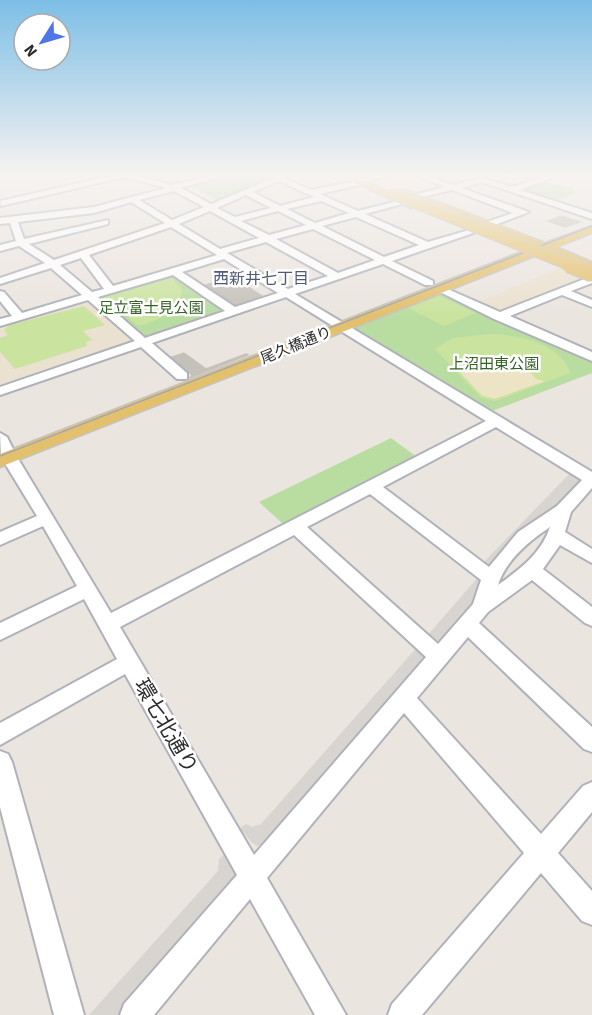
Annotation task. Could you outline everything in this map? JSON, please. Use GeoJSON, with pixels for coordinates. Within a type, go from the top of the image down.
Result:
{"type":"FeatureCollection","features":[{"type":"Feature","properties":{"kind":"main road"},"geometry":{"type":"LineString","coordinates":[[456,222],[473,230],[532,248]]}},
{"type":"Feature","properties":{"kind":"main road"},"geometry":{"type":"LineString","coordinates":[[464,222],[592,273]]}},
{"type":"Feature","properties":{"kind":"main road"},"geometry":{"type":"LineString","coordinates":[[480,222],[532,248],[592,273]]}},
{"type":"Feature","properties":{"kind":"main road","name":"尾久橋通り"},"geometry":{"type":"LineString","coordinates":[[532,248],[589,222]]}},
{"type":"Feature","properties":{"kind":"main road","name":"尾久橋通り"},"geometry":{"type":"LineString","coordinates":[[3,449],[532,248],[592,228]]}},
{"type":"Feature","properties":{"kind":"main road","name":"尾久橋通り"},"geometry":{"type":"LineString","coordinates":[[3,449],[182,376],[336,323]]}},
{"type":"Feature","properties":{"kind":"street"},"geometry":{"type":"LineString","coordinates":[[17,222],[21,243],[53,264],[182,376]]}},
{"type":"Feature","properties":{"kind":"street"},"geometry":{"type":"LineString","coordinates":[[0,248],[95,222]]}},
{"type":"Feature","properties":{"kind":"street"},"geometry":{"type":"LineString","coordinates":[[106,222],[130,239]]}},
{"type":"Feature","properties":{"kind":"street"},"geometry":{"type":"LineString","coordinates":[[237,222],[336,276]]}},
{"type":"Feature","properties":{"kind":"street"},"geometry":{"type":"LineString","coordinates":[[307,222],[498,317],[592,357]]}},
{"type":"Feature","properties":{"kind":"street"},"geometry":{"type":"LineString","coordinates":[[0,322],[174,271],[322,222]]}},
{"type":"Feature","properties":{"kind":"street"},"geometry":{"type":"LineString","coordinates":[[376,222],[426,245]]}},
{"type":"Feature","properties":{"kind":"street"},"geometry":{"type":"LineString","coordinates":[[487,225],[494,222]]}},
{"type":"Feature","properties":{"kind":"street"},"geometry":{"type":"LineString","coordinates":[[0,281],[172,223],[592,479],[564,510],[524,536],[491,578],[474,615]]}},
{"type":"Feature","properties":{"kind":"street"},"geometry":{"type":"LineString","coordinates":[[0,391],[473,230]]}},
{"type":"Feature","properties":{"kind":"street"},"geometry":{"type":"LineString","coordinates":[[83,254],[111,290]]}},
{"type":"Feature","properties":{"kind":"street"},"geometry":{"type":"LineString","coordinates":[[174,271],[234,312]]}},
{"type":"Feature","properties":{"kind":"street"},"geometry":{"type":"LineString","coordinates":[[498,317],[561,291],[592,273]]}},
{"type":"Feature","properties":{"kind":"street"},"geometry":{"type":"LineString","coordinates":[[561,291],[592,304]]}},
{"type":"Feature","properties":{"kind":"street"},"geometry":{"type":"LineString","coordinates":[[0,294],[19,317]]}},
{"type":"Feature","properties":{"kind":"street"},"geometry":{"type":"LineString","coordinates":[[108,624],[497,422]]}},
{"type":"Feature","properties":{"kind":"street","name":"環七北通り"},"geometry":{"type":"LineString","coordinates":[[3,449],[47,518],[331,1015]]}},
{"type":"Feature","properties":{"kind":"street"},"geometry":{"type":"LineString","coordinates":[[372,487],[491,578]]}},
{"type":"Feature","properties":{"kind":"street"},"geometry":{"type":"LineString","coordinates":[[135,1015],[474,615],[532,570],[556,534],[564,510]]}},
{"type":"Feature","properties":{"kind":"street"},"geometry":{"type":"LineString","coordinates":[[0,539],[47,518]]}},
{"type":"Feature","properties":{"kind":"street"},"geometry":{"type":"LineString","coordinates":[[295,526],[439,657]]}},
{"type":"Feature","properties":{"kind":"street"},"geometry":{"type":"LineString","coordinates":[[556,534],[592,557]]}},
{"type":"Feature","properties":{"kind":"street"},"geometry":{"type":"LineString","coordinates":[[532,570],[592,618]]}},
{"type":"Feature","properties":{"kind":"street"},"geometry":{"type":"LineString","coordinates":[[0,632],[88,590]]}},
{"type":"Feature","properties":{"kind":"street"},"geometry":{"type":"LineString","coordinates":[[474,615],[592,742]]}},
{"type":"Feature","properties":{"kind":"street"},"geometry":{"type":"LineString","coordinates":[[0,735],[129,662]]}},
{"type":"Feature","properties":{"kind":"street"},"geometry":{"type":"LineString","coordinates":[[404,698],[592,911]]}},
{"type":"Feature","properties":{"kind":"street"},"geometry":{"type":"LineString","coordinates":[[0,762],[69,1015]]}},
{"type":"Feature","properties":{"kind":"street"},"geometry":{"type":"LineString","coordinates":[[403,1015],[592,794]]}},
{"type":"Feature","properties":{"kind":"shaded area"},"geometry":{"type":"Polygon","coordinates":[[[559,268],[583,279],[501,313],[476,303],[559,268]]]}},
{"type":"Feature","properties":{"kind":"shaded area"},"geometry":{"type":"Polygon","coordinates":[[[85,300],[135,343],[0,388],[0,325],[85,300]]]}},
{"type":"Feature","properties":{"kind":"shaded area"},"geometry":{"type":"Polygon","coordinates":[[[572,471],[581,478],[577,485],[557,507],[488,568],[483,563],[572,471]]]}},
{"type":"Feature","properties":{"kind":"shaded area"},"geometry":{"type":"Polygon","coordinates":[[[480,575],[483,578],[474,604],[440,641],[426,637],[480,575]]]}},
{"type":"Feature","properties":{"kind":"shaded area"},"geometry":{"type":"Polygon","coordinates":[[[418,646],[426,655],[426,659],[265,844],[257,846],[251,842],[240,828],[246,824],[252,827],[261,824],[418,646]]]}},
{"type":"Feature","properties":{"kind":"shaded area"},"geometry":{"type":"Polygon","coordinates":[[[225,854],[236,877],[122,1015],[89,1015],[218,871],[219,859],[225,854]]]}},
{"type":"Feature","properties":{"kind":"green space","name":"足立富士見公園"},"geometry":{"type":"Polygon","coordinates":[[[172,274],[227,310],[144,338],[97,296],[172,274]]]}},
{"type":"Feature","properties":{"kind":"green space"},"geometry":{"type":"Polygon","coordinates":[[[172,278],[182,290],[178,304],[167,314],[139,326],[104,299],[105,295],[172,278]]]}},
{"type":"Feature","properties":{"kind":"green space","name":"上沼田東公園"},"geometry":{"type":"Polygon","coordinates":[[[439,293],[592,360],[592,373],[492,411],[354,328],[354,326],[439,293]]]}},
{"type":"Feature","properties":{"kind":"green space"},"geometry":{"type":"Polygon","coordinates":[[[439,296],[476,313],[444,326],[408,308],[439,296]]]}},
{"type":"Feature","properties":{"kind":"green space"},"geometry":{"type":"Polygon","coordinates":[[[84,306],[105,325],[83,331],[92,340],[86,342],[87,346],[15,369],[0,352],[0,338],[8,335],[4,330],[10,325],[84,306]]]}},
{"type":"Feature","properties":{"kind":"green space"},"geometry":{"type":"Polygon","coordinates":[[[489,334],[524,338],[548,347],[565,363],[570,373],[495,401],[481,398],[435,349],[453,338],[489,334]],[[502,359],[480,360],[455,367],[482,396],[495,399],[545,381],[537,379],[526,368],[502,359]]]}},
{"type":"Feature","properties":{"kind":"green space"},"geometry":{"type":"Polygon","coordinates":[[[391,438],[417,457],[283,524],[259,502],[391,438]]]}},
{"type":"Feature","properties":{"kind":"sand"},"geometry":{"type":"Polygon","coordinates":[[[502,359],[526,368],[537,379],[546,381],[495,399],[482,396],[455,367],[480,360],[502,359]]]}},
{"type":"Feature","properties":{"kind":"building"},"geometry":{"type":"Polygon","coordinates":[[[552,222],[579,222],[565,227],[552,222]]]}},
{"type":"Feature","properties":{"kind":"building"},"geometry":{"type":"Polygon","coordinates":[[[233,277],[262,296],[235,305],[206,285],[233,277]]]}},
{"type":"Feature","properties":{"kind":"building"},"geometry":{"type":"Polygon","coordinates":[[[184,353],[206,369],[248,355],[190,378],[192,375],[172,357],[184,353]]]}},
{"type":"Feature","properties":{"kind":"tram line"},"geometry":{"type":"LineString","coordinates":[[0,456],[592,226]]}},
{"type":"Feature","properties":{"kind":"district","name":"西新井七丁目"},"geometry":{"type":"Point","coordinates":[261,278]}}]}
